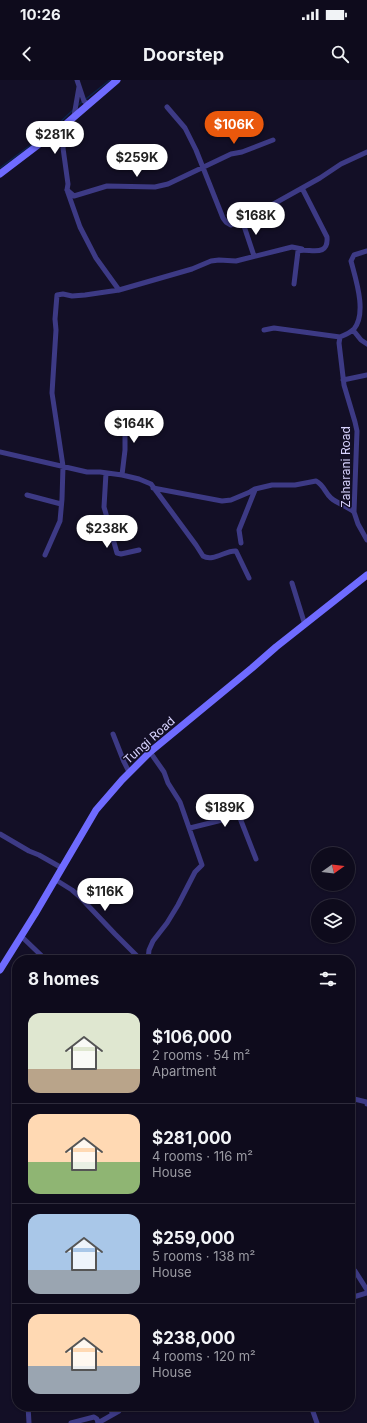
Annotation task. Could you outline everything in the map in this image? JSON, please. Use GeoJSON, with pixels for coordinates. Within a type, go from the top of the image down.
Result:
{"type":"FeatureCollection","features":[{"type":"Feature","properties":{"kind":"main road"},"geometry":{"type":"LineString","coordinates":[[0,174],[67,123],[117,80]]}},
{"type":"Feature","properties":{"kind":"main road","name":"Tungi Road"},"geometry":{"type":"LineString","coordinates":[[0,970],[56,880],[96,810],[130,772],[150,752],[276,647],[367,575]]}},
{"type":"Feature","properties":{"kind":"street"},"geometry":{"type":"LineString","coordinates":[[74,116],[78,87],[77,80]]}},
{"type":"Feature","properties":{"kind":"street"},"geometry":{"type":"LineString","coordinates":[[78,87],[84,100],[88,104]]}},
{"type":"Feature","properties":{"kind":"street"},"geometry":{"type":"LineString","coordinates":[[168,107],[184,125],[196,150],[224,220],[231,225],[252,216],[320,178],[340,164],[367,152]]}},
{"type":"Feature","properties":{"kind":"street"},"geometry":{"type":"LineString","coordinates":[[67,123],[62,148],[68,184],[67,190],[80,227],[96,258],[119,290]]}},
{"type":"Feature","properties":{"kind":"street"},"geometry":{"type":"LineString","coordinates":[[67,190],[74,196],[107,186],[159,187],[231,154],[242,152],[273,140]]}},
{"type":"Feature","properties":{"kind":"street"},"geometry":{"type":"LineString","coordinates":[[45,555],[60,521],[63,466],[52,393],[56,330],[55,319],[58,296],[60,294],[72,296],[119,290],[192,269],[212,261],[236,261],[292,247],[314,251],[321,250],[326,244],[327,239],[302,188]]}},
{"type":"Feature","properties":{"kind":"street"},"geometry":{"type":"LineString","coordinates":[[242,220],[254,256]]}},
{"type":"Feature","properties":{"kind":"street"},"geometry":{"type":"LineString","coordinates":[[294,284],[297,252],[302,249]]}},
{"type":"Feature","properties":{"kind":"street"},"geometry":{"type":"LineString","coordinates":[[264,330],[274,328],[340,337],[353,330],[359,323],[362,305],[358,282],[351,261],[354,255],[367,250]]}},
{"type":"Feature","properties":{"kind":"street"},"geometry":{"type":"LineString","coordinates":[[353,330],[367,344]]}},
{"type":"Feature","properties":{"kind":"street","name":"Zaharani Road"},"geometry":{"type":"LineString","coordinates":[[340,337],[339,344],[343,380],[357,431],[354,512],[358,524],[367,540]]}},
{"type":"Feature","properties":{"kind":"street"},"geometry":{"type":"LineString","coordinates":[[343,380],[367,375]]}},
{"type":"Feature","properties":{"kind":"street"},"geometry":{"type":"LineString","coordinates":[[122,475],[125,450],[126,413]]}},
{"type":"Feature","properties":{"kind":"street"},"geometry":{"type":"LineString","coordinates":[[0,452],[88,472],[122,475],[151,484],[203,556],[208,558],[236,551],[249,578]]}},
{"type":"Feature","properties":{"kind":"street"},"geometry":{"type":"LineString","coordinates":[[106,473],[104,507],[117,553],[121,554],[139,550]]}},
{"type":"Feature","properties":{"kind":"street"},"geometry":{"type":"LineString","coordinates":[[153,488],[207,499],[222,500],[237,498],[256,489],[274,484],[295,485],[316,481],[332,499],[348,507],[354,512]]}},
{"type":"Feature","properties":{"kind":"street"},"geometry":{"type":"LineString","coordinates":[[241,542],[239,530],[256,489]]}},
{"type":"Feature","properties":{"kind":"street"},"geometry":{"type":"LineString","coordinates":[[27,495],[61,504]]}},
{"type":"Feature","properties":{"kind":"street"},"geometry":{"type":"LineString","coordinates":[[292,583],[305,625]]}},
{"type":"Feature","properties":{"kind":"street"},"geometry":{"type":"LineString","coordinates":[[113,734],[124,762],[130,772]]}},
{"type":"Feature","properties":{"kind":"street"},"geometry":{"type":"LineString","coordinates":[[148,955],[153,941],[167,923],[178,905],[195,872],[202,865],[180,802],[168,783],[164,772],[150,752]]}},
{"type":"Feature","properties":{"kind":"street"},"geometry":{"type":"LineString","coordinates":[[190,828],[226,819],[251,805]]}},
{"type":"Feature","properties":{"kind":"street"},"geometry":{"type":"LineString","coordinates":[[238,813],[256,859]]}},
{"type":"Feature","properties":{"kind":"street"},"geometry":{"type":"LineString","coordinates":[[0,834],[62,868]]}},
{"type":"Feature","properties":{"kind":"street"},"geometry":{"type":"LineString","coordinates":[[56,880],[79,896],[136,955]]}},
{"type":"Feature","properties":{"kind":"street"},"geometry":{"type":"LineString","coordinates":[[21,936],[41,955]]}},
{"type":"Feature","properties":{"kind":"street"},"geometry":{"type":"LineString","coordinates":[[355,1099],[366,1102],[367,1104]]}},
{"type":"Feature","properties":{"kind":"street"},"geometry":{"type":"LineString","coordinates":[[355,1271],[367,1292],[355,1296]]}},
{"type":"Feature","properties":{"kind":"street"},"geometry":{"type":"LineString","coordinates":[[28,1411],[29,1423]]}},
{"type":"Feature","properties":{"kind":"street"},"geometry":{"type":"LineString","coordinates":[[71,1423],[94,1417],[98,1423],[119,1411]]}},
{"type":"Feature","properties":{"kind":"street"},"geometry":{"type":"LineString","coordinates":[[313,1411],[317,1423]]}},
{"type":"Feature","properties":{"kind":"waterway"},"geometry":{"type":"LineString","coordinates":[[77,106],[110,80]]}},
{"type":"Feature","properties":{"kind":"waterway"},"geometry":{"type":"LineString","coordinates":[[0,168],[55,127],[73,110]]}}]}
